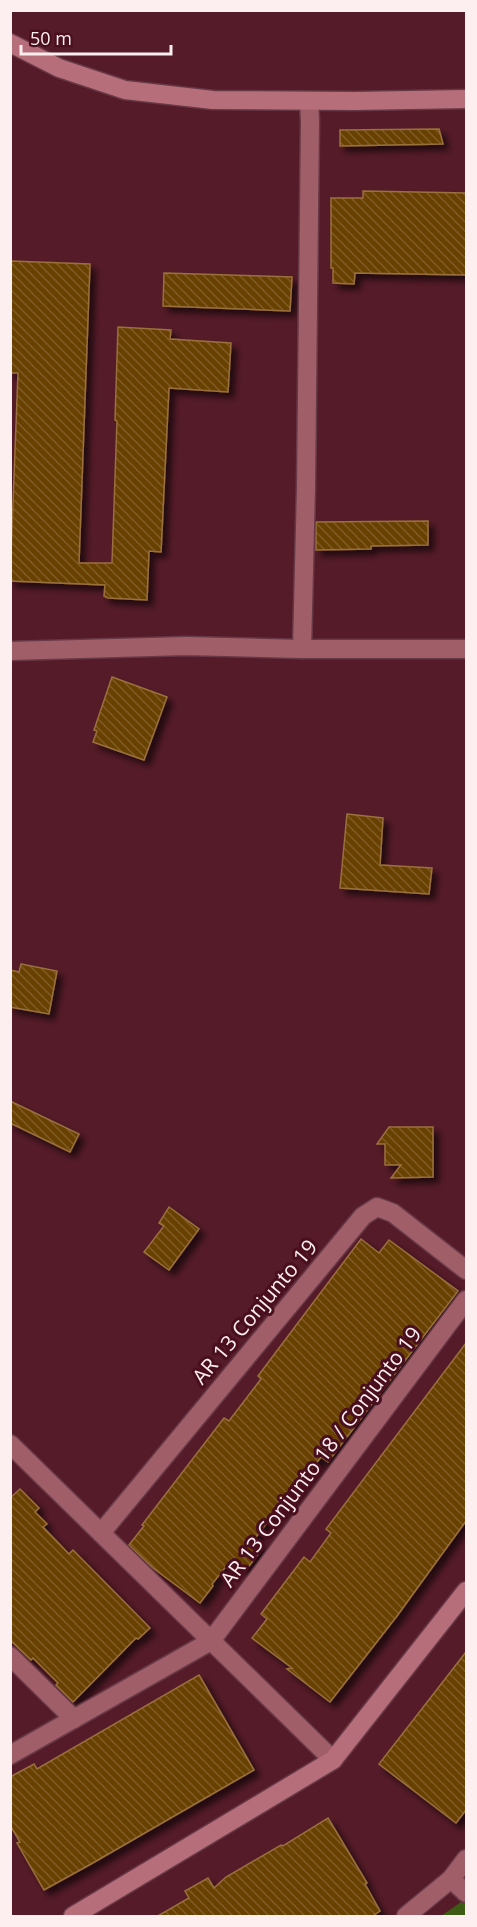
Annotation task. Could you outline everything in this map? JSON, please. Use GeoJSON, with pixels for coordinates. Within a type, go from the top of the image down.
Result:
{"type":"FeatureCollection","features":[{"type":"Feature","properties":{"kind":"street"},"geometry":{"type":"LineString","coordinates":[[10,43],[59,68],[125,90],[213,100],[466,99]]}},
{"type":"Feature","properties":{"kind":"street"},"geometry":{"type":"LineString","coordinates":[[302,649],[306,487],[309,101]]}},
{"type":"Feature","properties":{"kind":"street"},"geometry":{"type":"LineString","coordinates":[[10,651],[186,646],[466,649]]}},
{"type":"Feature","properties":{"kind":"street","name":"AR 13 Conjunto 19"},"geometry":{"type":"LineString","coordinates":[[101,1533],[363,1216],[376,1207],[393,1213],[466,1270]]}},
{"type":"Feature","properties":{"kind":"street","name":"AR 13 Conjunto 18 / Conjunto 19"},"geometry":{"type":"LineString","coordinates":[[211,1641],[466,1300]]}},
{"type":"Feature","properties":{"kind":"street"},"geometry":{"type":"LineString","coordinates":[[10,1444],[333,1760]]}},
{"type":"Feature","properties":{"kind":"street"},"geometry":{"type":"LineString","coordinates":[[73,1917],[333,1760],[466,1591]]}},
{"type":"Feature","properties":{"kind":"street"},"geometry":{"type":"LineString","coordinates":[[10,1755],[211,1641]]}},
{"type":"Feature","properties":{"kind":"street"},"geometry":{"type":"LineString","coordinates":[[10,1656],[74,1719]]}},
{"type":"Feature","properties":{"kind":"street"},"geometry":{"type":"LineString","coordinates":[[406,1917],[451,1879],[466,1859]]}},
{"type":"Feature","properties":{"kind":"street"},"geometry":{"type":"LineString","coordinates":[[451,1879],[466,1893]]}},
{"type":"Feature","properties":{"kind":"green space"},"geometry":{"type":"Polygon","coordinates":[[[464,1900],[466,1916],[441,1916],[464,1900]]]}},
{"type":"Feature","properties":{"kind":"building"},"geometry":{"type":"Polygon","coordinates":[[[439,129],[443,144],[340,146],[340,130],[439,129]]]}},
{"type":"Feature","properties":{"kind":"building"},"geometry":{"type":"Polygon","coordinates":[[[363,191],[466,193],[466,275],[355,273],[354,284],[333,283],[331,198],[363,198],[363,191]]]}},
{"type":"Feature","properties":{"kind":"building"},"geometry":{"type":"Polygon","coordinates":[[[10,261],[90,264],[79,563],[112,563],[118,327],[171,330],[170,339],[231,343],[228,392],[169,388],[161,552],[149,551],[147,600],[108,598],[104,596],[105,585],[10,581],[18,373],[10,373],[10,261]]]}},
{"type":"Feature","properties":{"kind":"building"},"geometry":{"type":"Polygon","coordinates":[[[164,273],[292,277],[290,311],[163,306],[164,273]]]}},
{"type":"Feature","properties":{"kind":"building"},"geometry":{"type":"Polygon","coordinates":[[[428,521],[428,545],[316,550],[316,522],[428,521]]]}},
{"type":"Feature","properties":{"kind":"building"},"geometry":{"type":"Polygon","coordinates":[[[112,677],[167,697],[144,760],[93,742],[97,731],[94,730],[112,677]]]}},
{"type":"Feature","properties":{"kind":"building"},"geometry":{"type":"Polygon","coordinates":[[[347,814],[383,818],[380,865],[432,868],[429,894],[340,888],[347,814]]]}},
{"type":"Feature","properties":{"kind":"building"},"geometry":{"type":"Polygon","coordinates":[[[21,964],[57,971],[49,1014],[10,1007],[10,970],[19,972],[21,964]]]}},
{"type":"Feature","properties":{"kind":"building"},"geometry":{"type":"Polygon","coordinates":[[[10,1101],[79,1134],[70,1152],[10,1123],[10,1101]]]}},
{"type":"Feature","properties":{"kind":"building"},"geometry":{"type":"Polygon","coordinates":[[[389,1127],[433,1127],[433,1177],[391,1178],[401,1165],[385,1165],[385,1144],[377,1144],[389,1127]]]}},
{"type":"Feature","properties":{"kind":"building"},"geometry":{"type":"Polygon","coordinates":[[[169,1207],[199,1229],[169,1270],[144,1252],[164,1226],[159,1223],[169,1207]]]}},
{"type":"Feature","properties":{"kind":"building"},"geometry":{"type":"Polygon","coordinates":[[[361,1239],[379,1253],[389,1240],[458,1291],[328,1462],[321,1457],[281,1510],[278,1508],[253,1541],[263,1548],[246,1570],[232,1559],[200,1603],[153,1568],[129,1545],[224,1418],[229,1421],[261,1379],[258,1376],[361,1239]]]}},
{"type":"Feature","properties":{"kind":"building"},"geometry":{"type":"Polygon","coordinates":[[[466,1343],[466,1521],[397,1616],[330,1702],[287,1669],[292,1668],[252,1638],[267,1619],[261,1614],[304,1557],[310,1562],[331,1533],[326,1529],[466,1343]]]}},
{"type":"Feature","properties":{"kind":"building"},"geometry":{"type":"Polygon","coordinates":[[[20,1489],[39,1508],[35,1512],[47,1524],[43,1527],[69,1554],[73,1550],[150,1628],[138,1639],[136,1638],[73,1702],[33,1658],[31,1660],[10,1640],[10,1498],[20,1489]]]}},
{"type":"Feature","properties":{"kind":"building"},"geometry":{"type":"Polygon","coordinates":[[[466,1652],[466,1810],[456,1823],[379,1764],[466,1652]]]}},
{"type":"Feature","properties":{"kind":"building"},"geometry":{"type":"Polygon","coordinates":[[[199,1675],[254,1770],[44,1890],[17,1843],[20,1842],[10,1825],[10,1777],[34,1764],[37,1769],[199,1675]]]}},
{"type":"Feature","properties":{"kind":"building"},"geometry":{"type":"Polygon","coordinates":[[[328,1818],[367,1883],[365,1884],[380,1911],[371,1917],[156,1917],[189,1898],[185,1891],[208,1878],[214,1888],[226,1877],[328,1818]]]}}]}
